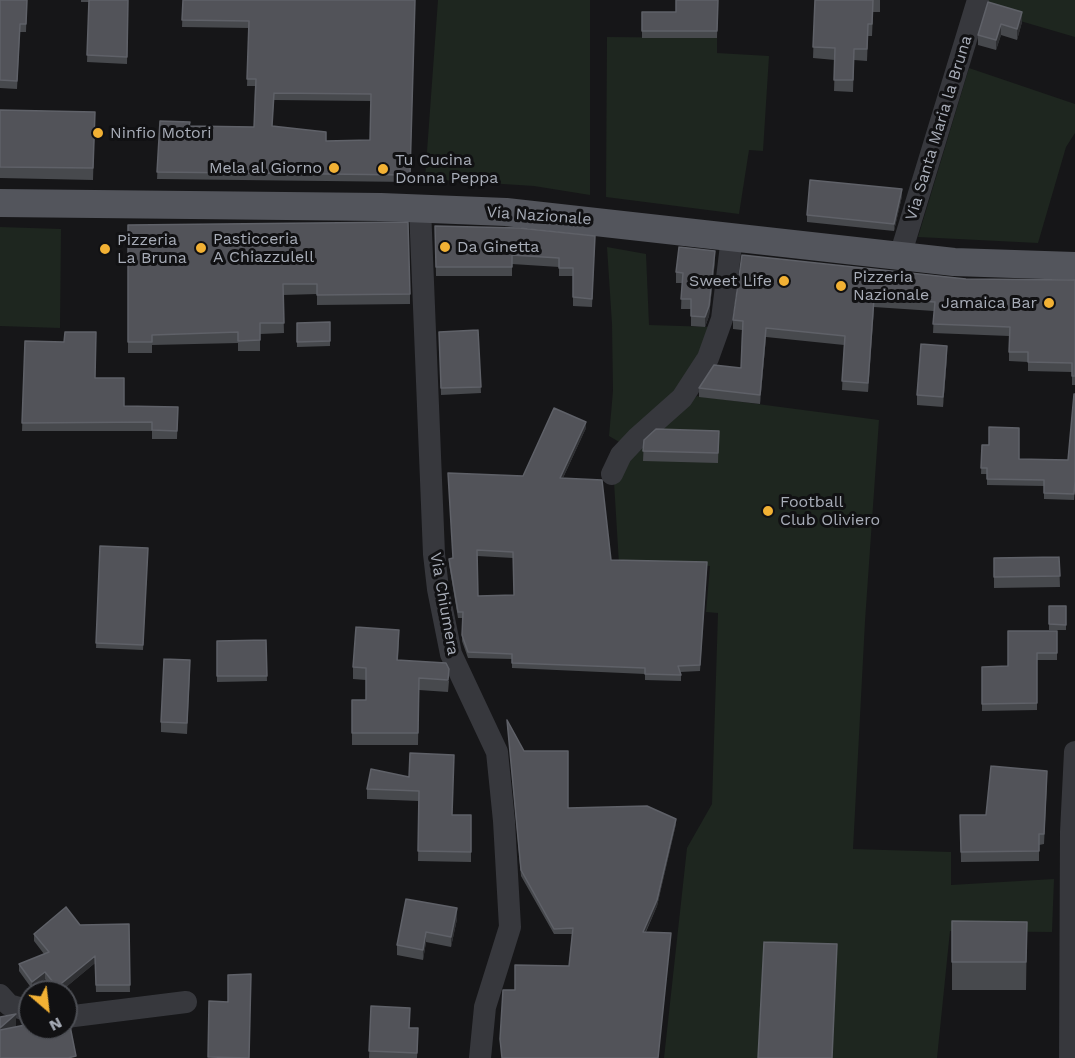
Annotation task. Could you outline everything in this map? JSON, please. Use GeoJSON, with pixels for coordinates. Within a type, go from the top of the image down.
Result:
{"type":"FeatureCollection","features":[{"type":"Feature","properties":{"kind":"main road","name":"Via Nazionale"},"geometry":{"type":"LineString","coordinates":[[0,203],[420,208],[597,220],[954,262],[1075,266]]}},
{"type":"Feature","properties":{"kind":"street","name":"Via Santa Maria la Bruna"},"geometry":{"type":"LineString","coordinates":[[900,256],[978,0]]}},
{"type":"Feature","properties":{"kind":"street","name":"Via Chiumera"},"geometry":{"type":"LineString","coordinates":[[420,208],[434,543],[438,589],[451,654],[497,752],[504,821],[510,927],[485,1007],[480,1058]]}},
{"type":"Feature","properties":{"kind":"street"},"geometry":{"type":"LineString","coordinates":[[612,474],[621,455],[682,398],[708,358],[722,319],[732,237]]}},
{"type":"Feature","properties":{"kind":"street"},"geometry":{"type":"LineString","coordinates":[[1070,1058],[1071,832],[1075,752]]}},
{"type":"Feature","properties":{"kind":"street"},"geometry":{"type":"LineString","coordinates":[[0,995],[9,1005],[18,1008]]}},
{"type":"Feature","properties":{"kind":"street"},"geometry":{"type":"LineString","coordinates":[[78,1016],[186,1002]]}},
{"type":"Feature","properties":{"kind":"shaded area"},"geometry":{"type":"Polygon","coordinates":[[[438,0],[590,0],[590,195],[534,186],[425,179],[438,0]]]}},
{"type":"Feature","properties":{"kind":"shaded area"},"geometry":{"type":"Polygon","coordinates":[[[989,0],[1075,0],[1075,37],[986,11],[989,0]]]}},
{"type":"Feature","properties":{"kind":"shaded area"},"geometry":{"type":"Polygon","coordinates":[[[607,37],[717,38],[717,53],[769,56],[763,151],[749,150],[739,214],[606,197],[607,37]]]}},
{"type":"Feature","properties":{"kind":"shaded area"},"geometry":{"type":"Polygon","coordinates":[[[969,68],[1075,104],[1075,133],[1066,147],[1038,243],[918,237],[969,68]]]}},
{"type":"Feature","properties":{"kind":"shaded area"},"geometry":{"type":"Polygon","coordinates":[[[0,227],[61,229],[60,328],[0,326],[0,227]]]}},
{"type":"Feature","properties":{"kind":"shaded area"},"geometry":{"type":"Polygon","coordinates":[[[607,247],[646,254],[649,325],[713,327],[677,392],[621,443],[609,436],[613,391],[607,247]]]}},
{"type":"Feature","properties":{"kind":"shaded area"},"geometry":{"type":"Polygon","coordinates":[[[697,396],[879,420],[865,621],[853,849],[951,852],[951,885],[1054,879],[1052,932],[950,931],[937,1058],[664,1058],[687,848],[712,804],[718,613],[706,612],[710,566],[619,564],[614,482],[644,439],[697,396]]]}},
{"type":"Feature","properties":{"kind":"building"},"geometry":{"type":"Polygon","coordinates":[[[0,0],[27,0],[26,24],[20,24],[17,81],[0,80],[0,0]]]}},
{"type":"Feature","properties":{"kind":"building"},"geometry":{"type":"Polygon","coordinates":[[[89,0],[128,0],[127,57],[87,55],[89,0]]]}},
{"type":"Feature","properties":{"kind":"building"},"geometry":{"type":"Polygon","coordinates":[[[183,0],[415,0],[410,175],[157,172],[160,121],[190,122],[189,126],[254,127],[256,79],[247,79],[249,21],[182,20],[183,0]],[[274,93],[272,126],[326,132],[326,141],[370,140],[371,94],[274,93]]]}},
{"type":"Feature","properties":{"kind":"building"},"geometry":{"type":"Polygon","coordinates":[[[676,0],[718,0],[717,31],[642,31],[642,12],[676,12],[676,0]]]}},
{"type":"Feature","properties":{"kind":"building"},"geometry":{"type":"Polygon","coordinates":[[[815,0],[873,0],[872,24],[868,24],[867,49],[854,49],[853,80],[834,80],[835,48],[813,47],[815,0]]]}},
{"type":"Feature","properties":{"kind":"building"},"geometry":{"type":"Polygon","coordinates":[[[988,2],[1022,12],[1017,29],[1001,24],[996,40],[978,35],[988,2]]]}},
{"type":"Feature","properties":{"kind":"building"},"geometry":{"type":"Polygon","coordinates":[[[0,110],[95,112],[93,168],[0,167],[0,110]]]}},
{"type":"Feature","properties":{"kind":"building"},"geometry":{"type":"Polygon","coordinates":[[[810,180],[902,189],[894,224],[807,215],[810,180]]]}},
{"type":"Feature","properties":{"kind":"building"},"geometry":{"type":"Polygon","coordinates":[[[408,222],[410,294],[317,295],[317,284],[283,284],[284,323],[260,323],[260,340],[238,341],[238,332],[152,335],[152,342],[128,342],[128,225],[408,222]]]}},
{"type":"Feature","properties":{"kind":"building"},"geometry":{"type":"Polygon","coordinates":[[[435,226],[519,228],[595,236],[592,299],[573,297],[573,268],[559,268],[559,258],[512,255],[512,267],[436,267],[435,226]]]}},
{"type":"Feature","properties":{"kind":"building"},"geometry":{"type":"Polygon","coordinates":[[[679,247],[715,251],[709,306],[705,317],[691,316],[691,299],[681,299],[683,273],[676,272],[679,247]]]}},
{"type":"Feature","properties":{"kind":"building"},"geometry":{"type":"Polygon","coordinates":[[[742,255],[966,279],[1075,280],[1075,376],[1072,376],[1072,363],[1028,362],[1028,352],[1009,352],[1010,327],[933,324],[935,302],[874,298],[868,383],[842,381],[845,336],[766,328],[760,395],[699,388],[714,365],[741,368],[743,321],[733,320],[742,255]]]}},
{"type":"Feature","properties":{"kind":"building"},"geometry":{"type":"Polygon","coordinates":[[[330,322],[330,341],[297,342],[297,323],[330,322]]]}},
{"type":"Feature","properties":{"kind":"building"},"geometry":{"type":"Polygon","coordinates":[[[478,330],[481,387],[441,388],[439,332],[478,330]]]}},
{"type":"Feature","properties":{"kind":"building"},"geometry":{"type":"Polygon","coordinates":[[[65,332],[96,332],[95,378],[124,378],[124,406],[178,407],[177,431],[152,430],[152,422],[22,423],[25,341],[64,342],[65,332]]]}},
{"type":"Feature","properties":{"kind":"building"},"geometry":{"type":"Polygon","coordinates":[[[921,344],[947,346],[943,397],[917,395],[921,344]]]}},
{"type":"Feature","properties":{"kind":"building"},"geometry":{"type":"Polygon","coordinates":[[[1074,394],[1074,494],[1044,493],[1044,480],[987,479],[987,468],[981,468],[982,445],[989,445],[989,427],[1019,428],[1019,459],[1068,460],[1074,394]]]}},
{"type":"Feature","properties":{"kind":"building"},"geometry":{"type":"Polygon","coordinates":[[[554,408],[586,422],[560,478],[602,480],[611,560],[707,562],[700,665],[678,666],[681,675],[645,674],[645,668],[512,663],[512,654],[468,652],[462,635],[463,612],[458,612],[449,559],[453,558],[448,473],[523,476],[554,408]],[[477,550],[478,596],[514,595],[513,552],[477,550]]]}},
{"type":"Feature","properties":{"kind":"building"},"geometry":{"type":"Polygon","coordinates":[[[656,429],[719,431],[718,453],[643,451],[644,440],[656,429]]]}},
{"type":"Feature","properties":{"kind":"building"},"geometry":{"type":"Polygon","coordinates":[[[100,546],[148,548],[143,645],[96,643],[100,546]]]}},
{"type":"Feature","properties":{"kind":"building"},"geometry":{"type":"Polygon","coordinates":[[[1059,557],[1060,576],[994,577],[994,558],[1059,557]]]}},
{"type":"Feature","properties":{"kind":"building"},"geometry":{"type":"Polygon","coordinates":[[[1049,606],[1066,606],[1066,625],[1049,624],[1049,606]]]}},
{"type":"Feature","properties":{"kind":"building"},"geometry":{"type":"Polygon","coordinates":[[[356,627],[399,630],[397,660],[446,663],[449,669],[448,680],[419,678],[418,733],[352,733],[352,700],[366,700],[366,668],[353,667],[356,627]]]}},
{"type":"Feature","properties":{"kind":"building"},"geometry":{"type":"Polygon","coordinates":[[[1008,631],[1057,631],[1057,653],[1037,653],[1037,703],[982,704],[982,667],[1008,666],[1008,631]]]}},
{"type":"Feature","properties":{"kind":"building"},"geometry":{"type":"Polygon","coordinates":[[[266,640],[267,676],[217,676],[217,641],[266,640]]]}},
{"type":"Feature","properties":{"kind":"building"},"geometry":{"type":"Polygon","coordinates":[[[164,659],[190,660],[187,723],[161,722],[164,659]]]}},
{"type":"Feature","properties":{"kind":"building"},"geometry":{"type":"Polygon","coordinates":[[[507,720],[524,751],[568,751],[568,808],[647,806],[676,819],[657,900],[643,932],[671,933],[658,1058],[502,1058],[500,1039],[503,990],[515,990],[515,965],[569,966],[573,928],[554,929],[521,870],[507,720]]]}},
{"type":"Feature","properties":{"kind":"building"},"geometry":{"type":"Polygon","coordinates":[[[410,753],[454,755],[452,815],[471,815],[471,852],[418,851],[419,791],[367,789],[371,769],[409,777],[410,753]]]}},
{"type":"Feature","properties":{"kind":"building"},"geometry":{"type":"Polygon","coordinates":[[[991,766],[1047,771],[1044,834],[1039,834],[1039,851],[961,852],[960,815],[986,815],[991,766]]]}},
{"type":"Feature","properties":{"kind":"building"},"geometry":{"type":"Polygon","coordinates":[[[406,899],[457,908],[451,937],[426,932],[423,950],[397,945],[406,899]]]}},
{"type":"Feature","properties":{"kind":"building"},"geometry":{"type":"Polygon","coordinates":[[[66,907],[80,925],[129,924],[130,985],[96,985],[95,956],[66,980],[51,980],[45,972],[35,980],[31,980],[19,964],[49,952],[34,934],[66,907]]]}},
{"type":"Feature","properties":{"kind":"building"},"geometry":{"type":"Polygon","coordinates":[[[952,921],[1027,922],[1026,962],[952,962],[952,921]]]}},
{"type":"Feature","properties":{"kind":"building"},"geometry":{"type":"Polygon","coordinates":[[[764,942],[837,944],[832,1058],[758,1058],[764,942]]]}},
{"type":"Feature","properties":{"kind":"building"},"geometry":{"type":"Polygon","coordinates":[[[251,974],[249,1058],[208,1057],[209,1001],[228,1002],[228,975],[251,974]]]}},
{"type":"Feature","properties":{"kind":"building"},"geometry":{"type":"Polygon","coordinates":[[[371,1006],[410,1008],[409,1028],[418,1028],[417,1053],[369,1051],[371,1006]]]}},
{"type":"Feature","properties":{"kind":"building"},"geometry":{"type":"Polygon","coordinates":[[[16,1014],[0,1028],[0,1017],[16,1014]]]}},
{"type":"Feature","properties":{"kind":"building"},"geometry":{"type":"Polygon","coordinates":[[[18,1026],[18,1040],[73,1040],[76,1056],[0,1058],[0,1030],[18,1026]]]}},
{"type":"Feature","properties":{"kind":"place","name":"Ninfio Motori"},"geometry":{"type":"Point","coordinates":[98,133]}},
{"type":"Feature","properties":{"kind":"place","name":"Mela al Giorno"},"geometry":{"type":"Point","coordinates":[334,168]}},
{"type":"Feature","properties":{"kind":"place","name":"Tu Cucina Donna Peppa"},"geometry":{"type":"Point","coordinates":[383,169]}},
{"type":"Feature","properties":{"kind":"place","name":"Da Ginetta"},"geometry":{"type":"Point","coordinates":[445,247]}},
{"type":"Feature","properties":{"kind":"place","name":"Pasticceria A Chiazzulell"},"geometry":{"type":"Point","coordinates":[201,248]}},
{"type":"Feature","properties":{"kind":"place","name":"Pizzeria La Bruna"},"geometry":{"type":"Point","coordinates":[105,249]}},
{"type":"Feature","properties":{"kind":"place","name":"Sweet Life"},"geometry":{"type":"Point","coordinates":[784,281]}},
{"type":"Feature","properties":{"kind":"place","name":"Pizzeria Nazionale"},"geometry":{"type":"Point","coordinates":[841,286]}},
{"type":"Feature","properties":{"kind":"place","name":"Jamaica Bar"},"geometry":{"type":"Point","coordinates":[1049,303]}},
{"type":"Feature","properties":{"kind":"place","name":"Football Club Oliviero"},"geometry":{"type":"Point","coordinates":[768,511]}}]}
